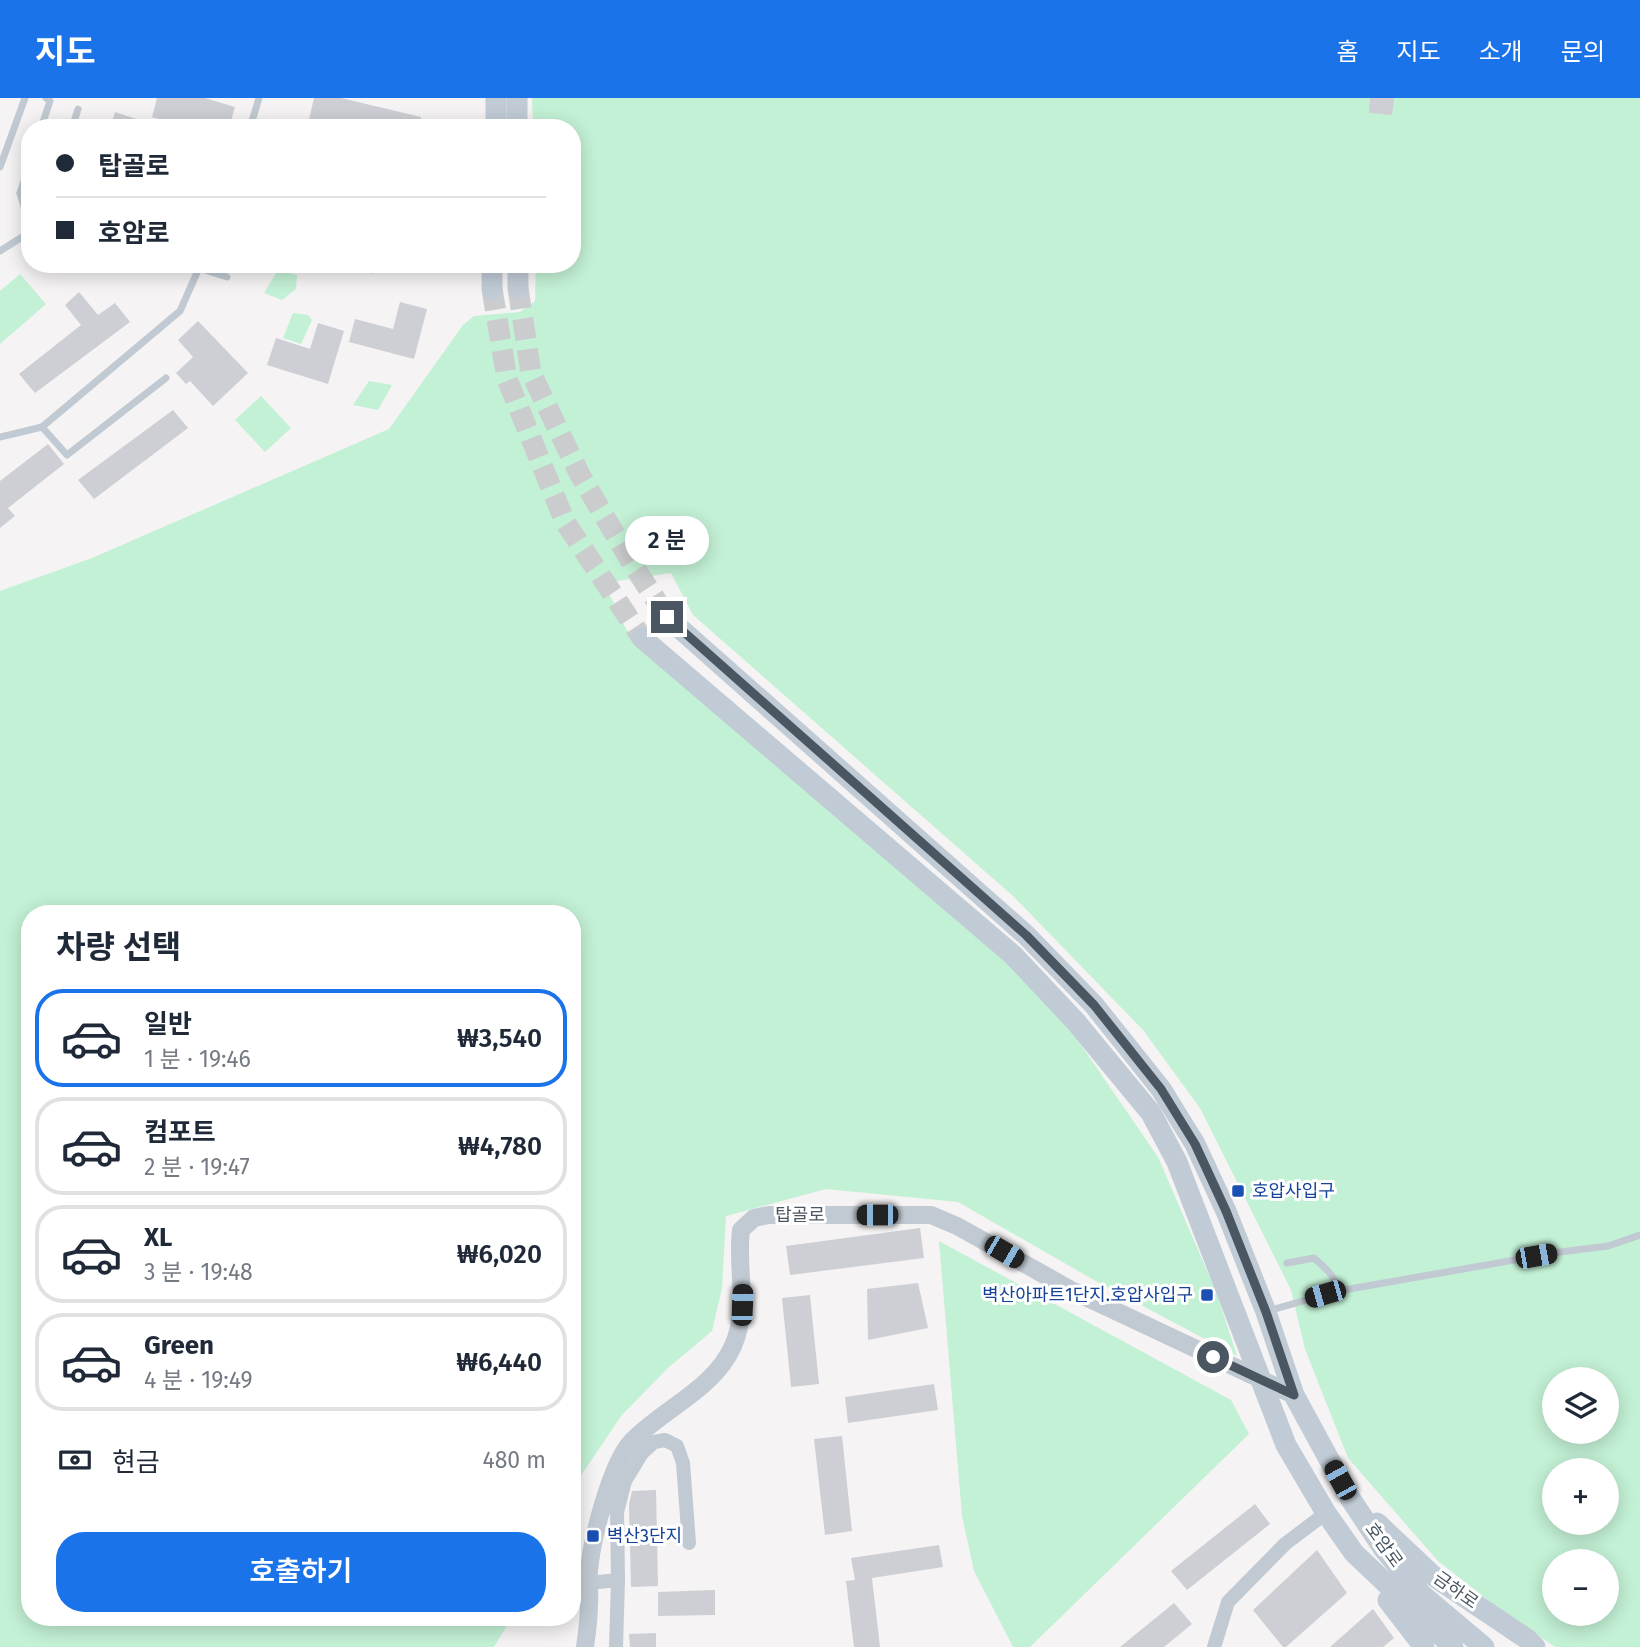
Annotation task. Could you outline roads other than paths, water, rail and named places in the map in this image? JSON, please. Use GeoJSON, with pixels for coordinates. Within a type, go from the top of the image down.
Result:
{"type":"FeatureCollection","features":[{"type":"Feature","properties":{"kind":"main road"},"geometry":{"type":"LineString","coordinates":[[496,98],[496,119]]}},
{"type":"Feature","properties":{"kind":"main road"},"geometry":{"type":"LineString","coordinates":[[517,98],[517,119]]}},
{"type":"Feature","properties":{"kind":"main road"},"geometry":{"type":"LineString","coordinates":[[492,273],[492,289]]}},
{"type":"Feature","properties":{"kind":"main road"},"geometry":{"type":"LineString","coordinates":[[518,273],[518,289]]}},
{"type":"Feature","properties":{"kind":"main road","name":"호암로"},"geometry":{"type":"LineString","coordinates":[[667,617],[1026,935],[1094,1005],[1161,1089],[1195,1144],[1226,1211],[1266,1312],[1294,1395],[1350,1498],[1383,1548],[1421,1594],[1484,1647]]}},
{"type":"Feature","properties":{"kind":"main road","name":"호암로"},"geometry":{"type":"LineString","coordinates":[[642,638],[1013,955],[1076,1022],[1151,1113],[1177,1162],[1286,1445],[1326,1513],[1354,1553],[1453,1647]]}},
{"type":"Feature","properties":{"kind":"main road","name":"금하로"},"geometry":{"type":"LineString","coordinates":[[1350,1498],[1432,1575],[1535,1647]]}},
{"type":"Feature","properties":{"kind":"main road"},"geometry":{"type":"LineString","coordinates":[[1354,1553],[1424,1647]]}},
{"type":"Feature","properties":{"kind":"street","name":"탑골로"},"geometry":{"type":"LineString","coordinates":[[585,1647],[589,1572],[602,1510],[615,1472],[630,1443],[719,1369],[732,1348],[742,1322],[743,1288],[739,1249],[741,1230],[754,1219],[769,1215],[931,1215],[957,1226],[1073,1291],[1294,1395]]}},
{"type":"Feature","properties":{"kind":"street"},"geometry":{"type":"LineString","coordinates":[[616,1647],[617,1512],[625,1481],[642,1453],[654,1442],[665,1440],[677,1446],[683,1463],[689,1543]]}},
{"type":"Feature","properties":{"kind":"street"},"geometry":{"type":"LineString","coordinates":[[1214,1647],[1228,1602],[1285,1545],[1326,1513]]}},
{"type":"Feature","properties":{"kind":"street"},"geometry":{"type":"LineString","coordinates":[[589,1583],[618,1580]]}},
{"type":"Feature","properties":{"kind":"lane"},"geometry":{"type":"LineString","coordinates":[[0,167],[25,98]]}},
{"type":"Feature","properties":{"kind":"lane"},"geometry":{"type":"LineString","coordinates":[[44,119],[50,101],[46,98]]}},
{"type":"Feature","properties":{"kind":"lane"},"geometry":{"type":"LineString","coordinates":[[253,119],[260,98]]}},
{"type":"Feature","properties":{"kind":"lane"},"geometry":{"type":"LineString","coordinates":[[75,119],[78,109]]}},
{"type":"Feature","properties":{"kind":"lane"},"geometry":{"type":"LineString","coordinates":[[21,190],[21,197]]}},
{"type":"Feature","properties":{"kind":"lane"},"geometry":{"type":"LineString","coordinates":[[0,251],[21,236]]}},
{"type":"Feature","properties":{"kind":"lane"},"geometry":{"type":"LineString","coordinates":[[1,435],[42,427],[180,311],[197,273]]}},
{"type":"Feature","properties":{"kind":"lane"},"geometry":{"type":"LineString","coordinates":[[217,273],[227,277]]}},
{"type":"Feature","properties":{"kind":"lane"},"geometry":{"type":"LineString","coordinates":[[42,427],[67,455],[166,378]]}},
{"type":"Feature","properties":{"kind":"lane"},"geometry":{"type":"LineString","coordinates":[[1266,1312],[1338,1291],[1608,1246],[1640,1235]]}},
{"type":"Feature","properties":{"kind":"lane"},"geometry":{"type":"LineString","coordinates":[[1287,1263],[1314,1258],[1332,1276],[1338,1291]]}},
{"type":"Feature","properties":{"kind":"lane"},"geometry":{"type":"LineString","coordinates":[[1073,1291],[1096,1290]]}},
{"type":"Feature","properties":{"kind":"tunnel"},"geometry":{"type":"LineString","coordinates":[[518,288],[531,373],[580,475],[667,617]]}},
{"type":"Feature","properties":{"kind":"tunnel"},"geometry":{"type":"LineString","coordinates":[[492,289],[507,379],[565,522],[642,638]]}},
{"type":"Feature","properties":{"kind":"place","name":"호압사입구"},"geometry":{"type":"Point","coordinates":[1238,1191]}},
{"type":"Feature","properties":{"kind":"place","name":"벽산아파트1단지.호압사입구"},"geometry":{"type":"Point","coordinates":[1207,1295]}},
{"type":"Feature","properties":{"kind":"place","name":"벽산3단지"},"geometry":{"type":"Point","coordinates":[593,1536]}}]}
